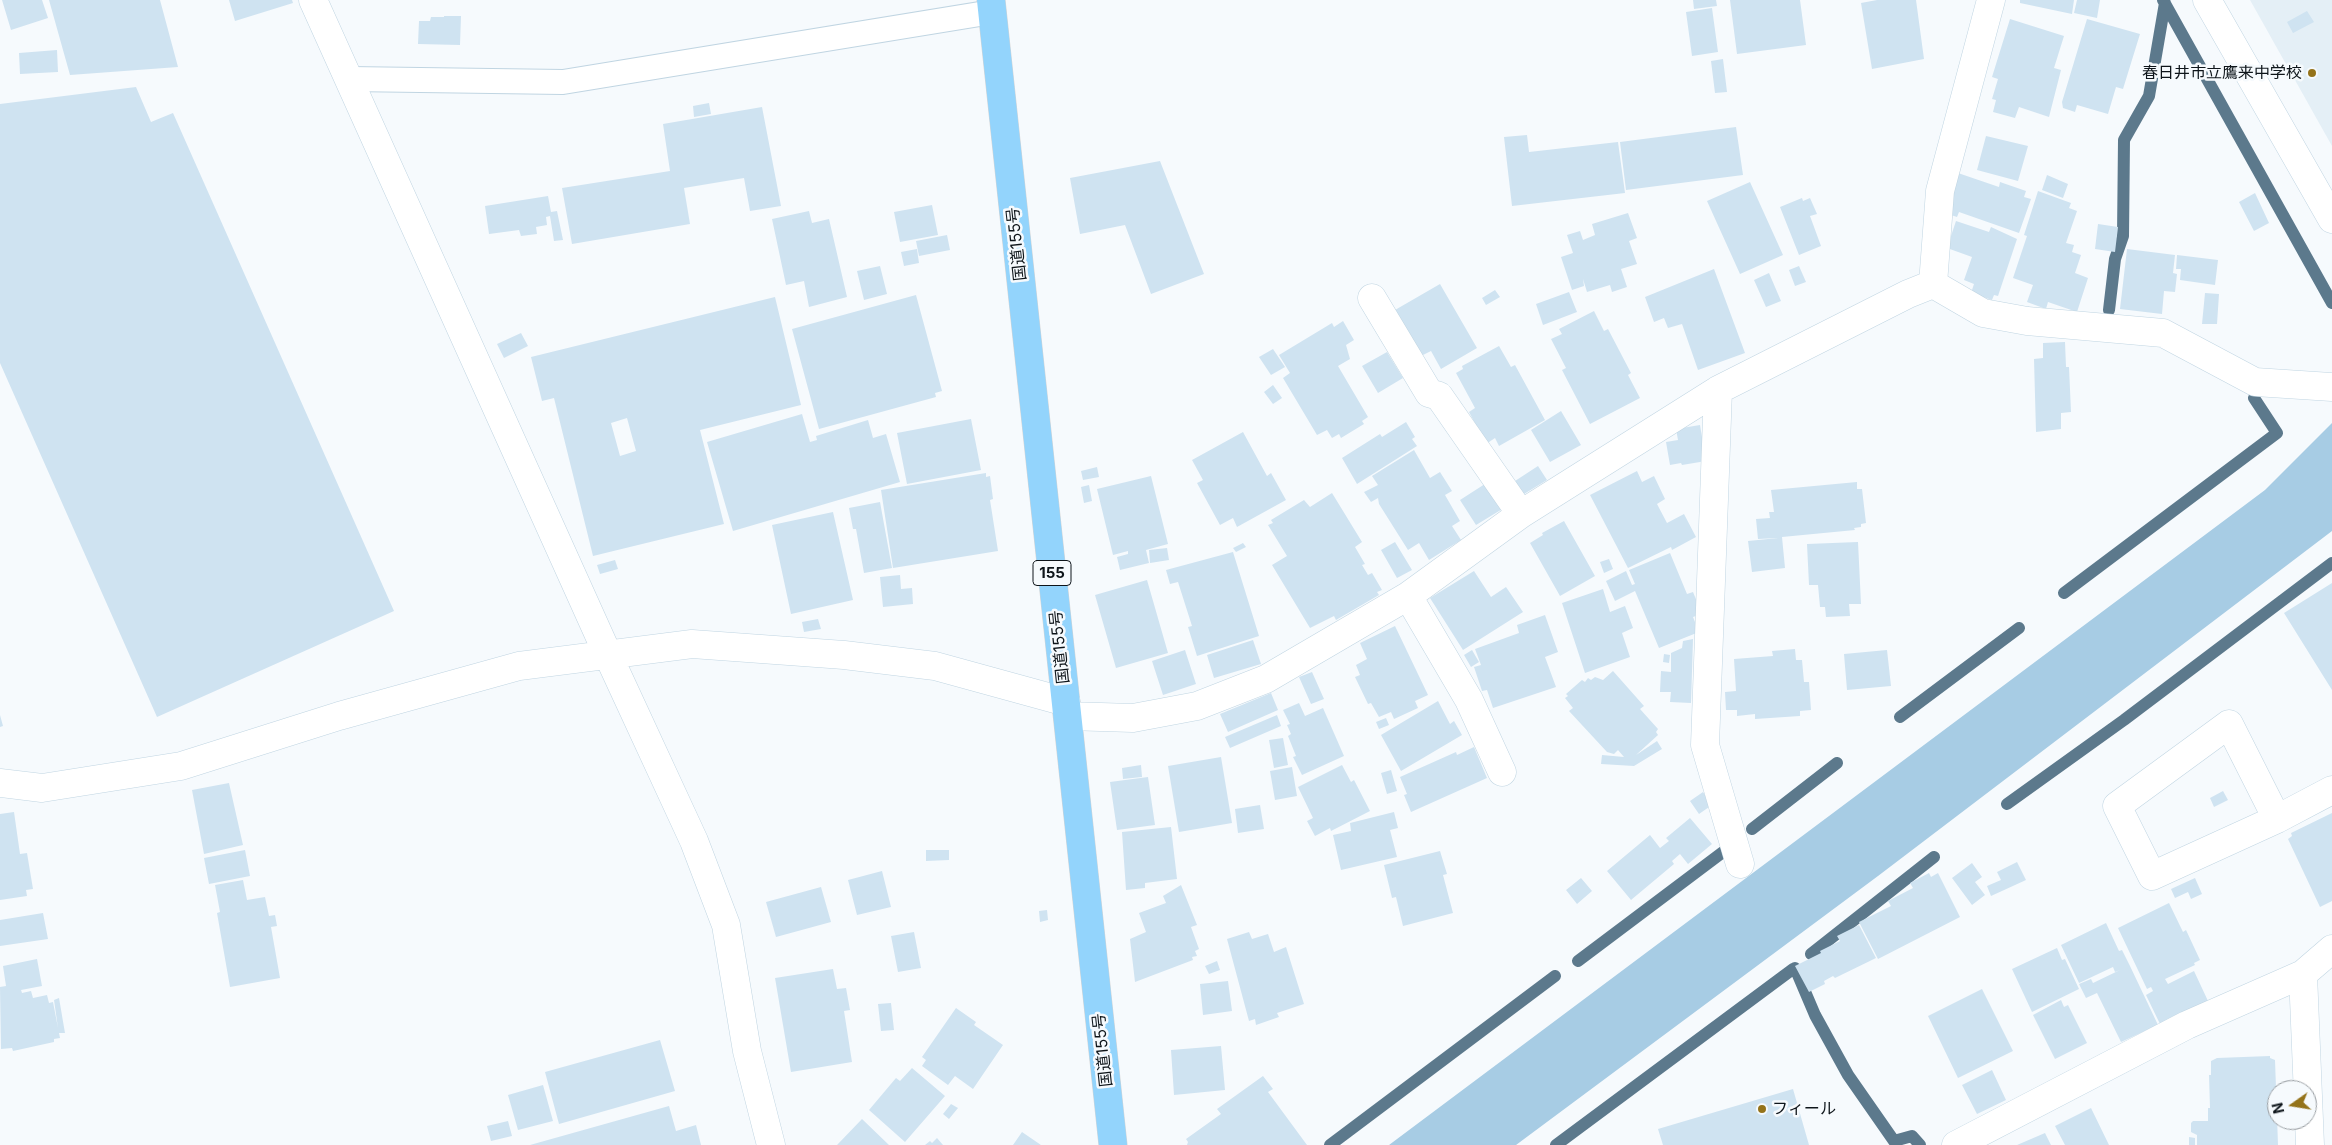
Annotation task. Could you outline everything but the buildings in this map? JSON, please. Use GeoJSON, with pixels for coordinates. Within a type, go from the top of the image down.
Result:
{"type":"FeatureCollection","features":[{"type":"Feature","properties":{"kind":"highway","name":"国道155号"},"geometry":{"type":"LineString","coordinates":[[992,6],[1113,1145]]}},
{"type":"Feature","properties":{"kind":"street"},"geometry":{"type":"LineString","coordinates":[[313,0],[608,655],[694,840],[726,925],[747,1051],[771,1145]]}},
{"type":"Feature","properties":{"kind":"street"},"geometry":{"type":"LineString","coordinates":[[1933,284],[1940,191],[1991,0]]}},
{"type":"Feature","properties":{"kind":"street"},"geometry":{"type":"LineString","coordinates":[[2207,0],[2332,219]]}},
{"type":"Feature","properties":{"kind":"street"},"geometry":{"type":"LineString","coordinates":[[1933,284],[1983,313],[2027,322],[2162,333],[2255,382],[2332,387]]}},
{"type":"Feature","properties":{"kind":"street"},"geometry":{"type":"LineString","coordinates":[[0,783],[42,788],[181,766],[339,716],[519,666],[692,644],[844,655],[935,666],[1067,709],[1133,718],[1197,706],[1266,679],[1408,596],[1521,514],[1718,390],[1908,294],[1933,284]]}},
{"type":"Feature","properties":{"kind":"street"},"geometry":{"type":"LineString","coordinates":[[1372,298],[1429,393],[1439,396],[1521,514]]}},
{"type":"Feature","properties":{"kind":"street"},"geometry":{"type":"LineString","coordinates":[[1718,390],[1706,745],[1740,864]]}},
{"type":"Feature","properties":{"kind":"street"},"geometry":{"type":"LineString","coordinates":[[1408,596],[1470,700],[1502,772]]}},
{"type":"Feature","properties":{"kind":"street"},"geometry":{"type":"LineString","coordinates":[[2277,820],[2229,724],[2117,806],[2152,876],[2277,820],[2332,790]]}},
{"type":"Feature","properties":{"kind":"street"},"geometry":{"type":"LineString","coordinates":[[1956,1145],[2187,1025],[2303,974],[2332,949]]}},
{"type":"Feature","properties":{"kind":"street"},"geometry":{"type":"LineString","coordinates":[[2303,974],[2310,1145]]}},
{"type":"Feature","properties":{"kind":"lane"},"geometry":{"type":"LineString","coordinates":[[349,80],[563,82],[992,6]]}},
{"type":"Feature","properties":{"kind":"shaded area","name":"春日井市立鷹来中学校"},"geometry":{"type":"Polygon","coordinates":[[[2250,0],[2332,0],[2332,146],[2250,0]]]}},
{"type":"Feature","properties":{"kind":"shaded area"},"geometry":{"type":"Polygon","coordinates":[[[2332,423],[2332,531],[1878,876],[1516,1145],[1389,1145],[2265,490],[2332,423]]]}},
{"type":"Feature","properties":{"kind":"waterway"},"geometry":{"type":"LineString","coordinates":[[2163,0],[2332,303]]}},
{"type":"Feature","properties":{"kind":"waterway"},"geometry":{"type":"LineString","coordinates":[[2109,310],[2115,259],[2123,236],[2124,140],[2149,96],[2165,3]]}},
{"type":"Feature","properties":{"kind":"waterway"},"geometry":{"type":"LineString","coordinates":[[2064,593],[2277,433],[2254,398]]}},
{"type":"Feature","properties":{"kind":"waterway"},"geometry":{"type":"LineString","coordinates":[[2007,804],[2124,720],[2332,563]]}},
{"type":"Feature","properties":{"kind":"waterway"},"geometry":{"type":"LineString","coordinates":[[1900,717],[2019,628]]}},
{"type":"Feature","properties":{"kind":"waterway"},"geometry":{"type":"LineString","coordinates":[[1752,829],[1837,763]]}},
{"type":"Feature","properties":{"kind":"waterway"},"geometry":{"type":"LineString","coordinates":[[1578,961],[1723,852]]}},
{"type":"Feature","properties":{"kind":"waterway"},"geometry":{"type":"LineString","coordinates":[[1811,954],[1934,857]]}},
{"type":"Feature","properties":{"kind":"waterway"},"geometry":{"type":"LineString","coordinates":[[1795,968],[1815,1015],[1848,1075],[1894,1141],[1912,1136],[1920,1145]]}},
{"type":"Feature","properties":{"kind":"waterway"},"geometry":{"type":"LineString","coordinates":[[1556,1145],[1793,969]]}},
{"type":"Feature","properties":{"kind":"waterway"},"geometry":{"type":"LineString","coordinates":[[1330,1145],[1555,976]]}},
{"type":"Feature","properties":{"kind":"place","name":"春日井市立鷹来中学校"},"geometry":{"type":"Point","coordinates":[2312,73]}},
{"type":"Feature","properties":{"kind":"place","name":"フィール"},"geometry":{"type":"Point","coordinates":[1762,1109]}}]}
